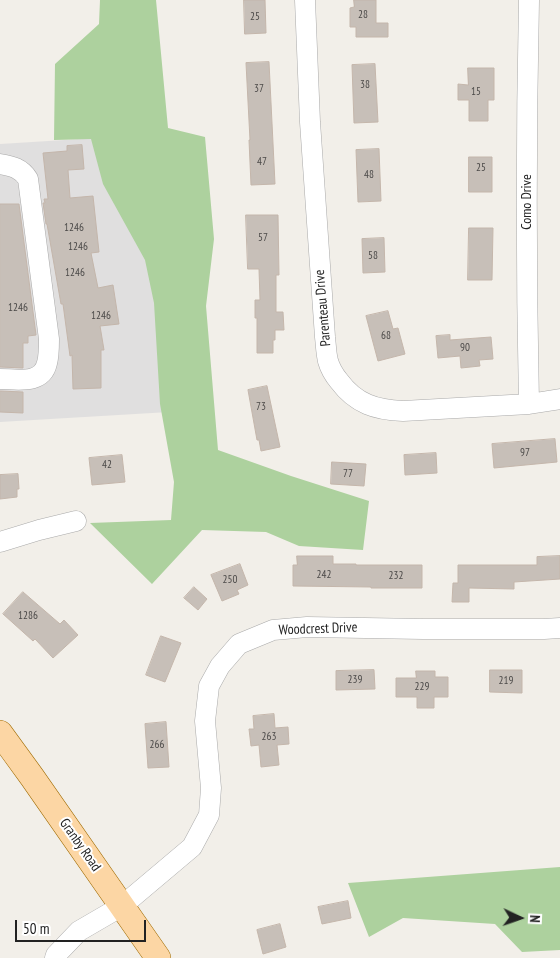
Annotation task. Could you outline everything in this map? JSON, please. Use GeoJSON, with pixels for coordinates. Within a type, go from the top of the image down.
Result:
{"type":"FeatureCollection","features":[{"type":"Feature","properties":{"kind":"main road","name":"Granby Road"},"geometry":{"type":"LineString","coordinates":[[0,733],[158,958]]}},
{"type":"Feature","properties":{"kind":"street","name":"Parenteau Drive"},"geometry":{"type":"LineString","coordinates":[[305,0],[310,122],[325,337],[328,361],[334,375],[345,390],[358,400],[373,407],[388,410],[403,411],[528,404],[560,399]]}},
{"type":"Feature","properties":{"kind":"street","name":"Como Drive"},"geometry":{"type":"LineString","coordinates":[[528,404],[527,148],[529,0]]}},
{"type":"Feature","properties":{"kind":"street"},"geometry":{"type":"LineString","coordinates":[[0,164],[13,166],[24,173],[28,179],[49,340],[47,365],[41,375],[31,379],[0,379]]}},
{"type":"Feature","properties":{"kind":"street"},"geometry":{"type":"LineString","coordinates":[[0,542],[76,520]]}},
{"type":"Feature","properties":{"kind":"street","name":"Woodcrest Drive"},"geometry":{"type":"LineString","coordinates":[[55,958],[79,931],[122,906],[192,847],[210,815],[211,788],[205,721],[209,686],[220,666],[240,644],[273,630],[307,627],[432,629],[560,628]]}},
{"type":"Feature","properties":{"kind":"shaded area"},"geometry":{"type":"Polygon","coordinates":[[[112,137],[154,266],[169,412],[0,422],[0,144],[112,137]]]}},
{"type":"Feature","properties":{"kind":"green space"},"geometry":{"type":"Polygon","coordinates":[[[100,0],[156,0],[168,128],[205,137],[214,239],[206,306],[218,450],[369,501],[363,550],[299,546],[266,532],[202,530],[152,584],[90,523],[171,520],[174,482],[160,404],[154,303],[145,260],[103,184],[91,139],[54,140],[55,64],[99,24],[100,0]]]}},
{"type":"Feature","properties":{"kind":"green space"},"geometry":{"type":"Polygon","coordinates":[[[560,867],[560,950],[522,952],[495,924],[403,918],[369,937],[348,883],[560,867]]]}},
{"type":"Feature","properties":{"kind":"building"},"geometry":{"type":"Polygon","coordinates":[[[244,0],[265,0],[266,33],[245,34],[244,0]]]}},
{"type":"Feature","properties":{"kind":"building"},"geometry":{"type":"Polygon","coordinates":[[[354,0],[376,0],[376,23],[388,23],[388,37],[356,37],[356,27],[350,27],[350,8],[354,7],[354,0]]]}},
{"type":"Feature","properties":{"kind":"building"},"geometry":{"type":"Polygon","coordinates":[[[269,62],[275,184],[251,185],[246,63],[269,62]]]}},
{"type":"Feature","properties":{"kind":"building"},"geometry":{"type":"Polygon","coordinates":[[[375,64],[378,122],[354,123],[352,65],[375,64]]]}},
{"type":"Feature","properties":{"kind":"building"},"geometry":{"type":"Polygon","coordinates":[[[468,68],[494,68],[494,100],[488,100],[488,121],[469,121],[469,100],[458,100],[458,84],[468,85],[468,68]]]}},
{"type":"Feature","properties":{"kind":"building"},"geometry":{"type":"Polygon","coordinates":[[[82,145],[84,169],[68,170],[70,198],[93,196],[99,252],[91,253],[98,288],[113,285],[119,324],[100,326],[104,350],[101,350],[101,388],[73,389],[72,355],[70,356],[63,304],[61,304],[43,203],[45,203],[44,199],[48,199],[43,153],[67,151],[67,146],[82,145]]]}},
{"type":"Feature","properties":{"kind":"building"},"geometry":{"type":"Polygon","coordinates":[[[379,149],[381,201],[358,202],[356,150],[379,149]]]}},
{"type":"Feature","properties":{"kind":"building"},"geometry":{"type":"Polygon","coordinates":[[[469,157],[492,157],[492,192],[469,192],[469,157]]]}},
{"type":"Feature","properties":{"kind":"building"},"geometry":{"type":"Polygon","coordinates":[[[0,204],[19,204],[36,335],[28,336],[28,343],[23,343],[23,368],[0,367],[0,204]]]}},
{"type":"Feature","properties":{"kind":"building"},"geometry":{"type":"Polygon","coordinates":[[[246,215],[278,215],[279,275],[276,275],[276,312],[283,312],[284,330],[275,330],[273,353],[257,353],[255,300],[260,300],[259,269],[248,269],[246,215]]]}},
{"type":"Feature","properties":{"kind":"building"},"geometry":{"type":"Polygon","coordinates":[[[469,228],[493,228],[492,280],[468,280],[469,228]]]}},
{"type":"Feature","properties":{"kind":"building"},"geometry":{"type":"Polygon","coordinates":[[[384,238],[385,272],[363,273],[362,239],[384,238]]]}},
{"type":"Feature","properties":{"kind":"building"},"geometry":{"type":"Polygon","coordinates":[[[388,311],[393,329],[398,328],[405,354],[378,361],[366,316],[388,311]]]}},
{"type":"Feature","properties":{"kind":"building"},"geometry":{"type":"Polygon","coordinates":[[[450,335],[450,340],[491,337],[493,359],[479,360],[480,366],[461,368],[460,356],[438,358],[436,336],[450,335]]]}},
{"type":"Feature","properties":{"kind":"building"},"geometry":{"type":"Polygon","coordinates":[[[267,386],[280,447],[261,451],[259,440],[257,440],[248,390],[267,386]]]}},
{"type":"Feature","properties":{"kind":"building"},"geometry":{"type":"Polygon","coordinates":[[[0,391],[23,392],[23,413],[0,412],[0,391]]]}},
{"type":"Feature","properties":{"kind":"building"},"geometry":{"type":"Polygon","coordinates":[[[555,439],[557,462],[494,468],[492,444],[555,439]]]}},
{"type":"Feature","properties":{"kind":"building"},"geometry":{"type":"Polygon","coordinates":[[[436,453],[437,473],[405,475],[404,455],[436,453]]]}},
{"type":"Feature","properties":{"kind":"building"},"geometry":{"type":"Polygon","coordinates":[[[122,455],[125,482],[92,485],[89,458],[122,455]]]}},
{"type":"Feature","properties":{"kind":"building"},"geometry":{"type":"Polygon","coordinates":[[[332,462],[366,464],[364,486],[331,484],[332,462]]]}},
{"type":"Feature","properties":{"kind":"building"},"geometry":{"type":"Polygon","coordinates":[[[18,474],[19,489],[17,489],[17,497],[0,499],[0,475],[18,474]]]}},
{"type":"Feature","properties":{"kind":"building"},"geometry":{"type":"Polygon","coordinates":[[[297,556],[333,556],[333,564],[422,565],[422,588],[293,586],[293,565],[297,565],[297,556]]]}},
{"type":"Feature","properties":{"kind":"building"},"geometry":{"type":"Polygon","coordinates":[[[560,556],[560,579],[514,582],[514,589],[469,588],[469,602],[452,602],[453,583],[458,583],[458,565],[537,565],[537,557],[560,556]]]}},
{"type":"Feature","properties":{"kind":"building"},"geometry":{"type":"Polygon","coordinates":[[[240,564],[248,585],[237,590],[239,594],[222,601],[211,575],[240,564]]]}},
{"type":"Feature","properties":{"kind":"building"},"geometry":{"type":"Polygon","coordinates":[[[194,587],[207,599],[198,610],[184,598],[194,587]]]}},
{"type":"Feature","properties":{"kind":"building"},"geometry":{"type":"Polygon","coordinates":[[[23,592],[60,624],[64,620],[78,635],[53,658],[35,639],[33,641],[3,614],[23,592]]]}},
{"type":"Feature","properties":{"kind":"building"},"geometry":{"type":"Polygon","coordinates":[[[161,636],[181,643],[165,682],[146,675],[161,636]]]}},
{"type":"Feature","properties":{"kind":"building"},"geometry":{"type":"Polygon","coordinates":[[[374,670],[375,689],[336,690],[336,671],[374,670]]]}},
{"type":"Feature","properties":{"kind":"building"},"geometry":{"type":"Polygon","coordinates":[[[490,670],[522,670],[522,693],[490,692],[490,670]]]}},
{"type":"Feature","properties":{"kind":"building"},"geometry":{"type":"Polygon","coordinates":[[[416,671],[435,671],[435,677],[448,677],[448,697],[434,697],[434,708],[417,708],[417,697],[396,697],[396,678],[416,678],[416,671]]]}},
{"type":"Feature","properties":{"kind":"building"},"geometry":{"type":"Polygon","coordinates":[[[274,714],[275,728],[288,727],[289,744],[277,745],[279,765],[261,767],[259,745],[251,746],[249,729],[254,729],[253,716],[274,714]]]}},
{"type":"Feature","properties":{"kind":"building"},"geometry":{"type":"Polygon","coordinates":[[[166,722],[169,767],[148,768],[145,724],[166,722]]]}},
{"type":"Feature","properties":{"kind":"building"},"geometry":{"type":"Polygon","coordinates":[[[348,901],[351,918],[322,924],[318,907],[348,901]]]}},
{"type":"Feature","properties":{"kind":"building"},"geometry":{"type":"Polygon","coordinates":[[[280,924],[286,947],[263,954],[257,930],[280,924]]]}}]}
